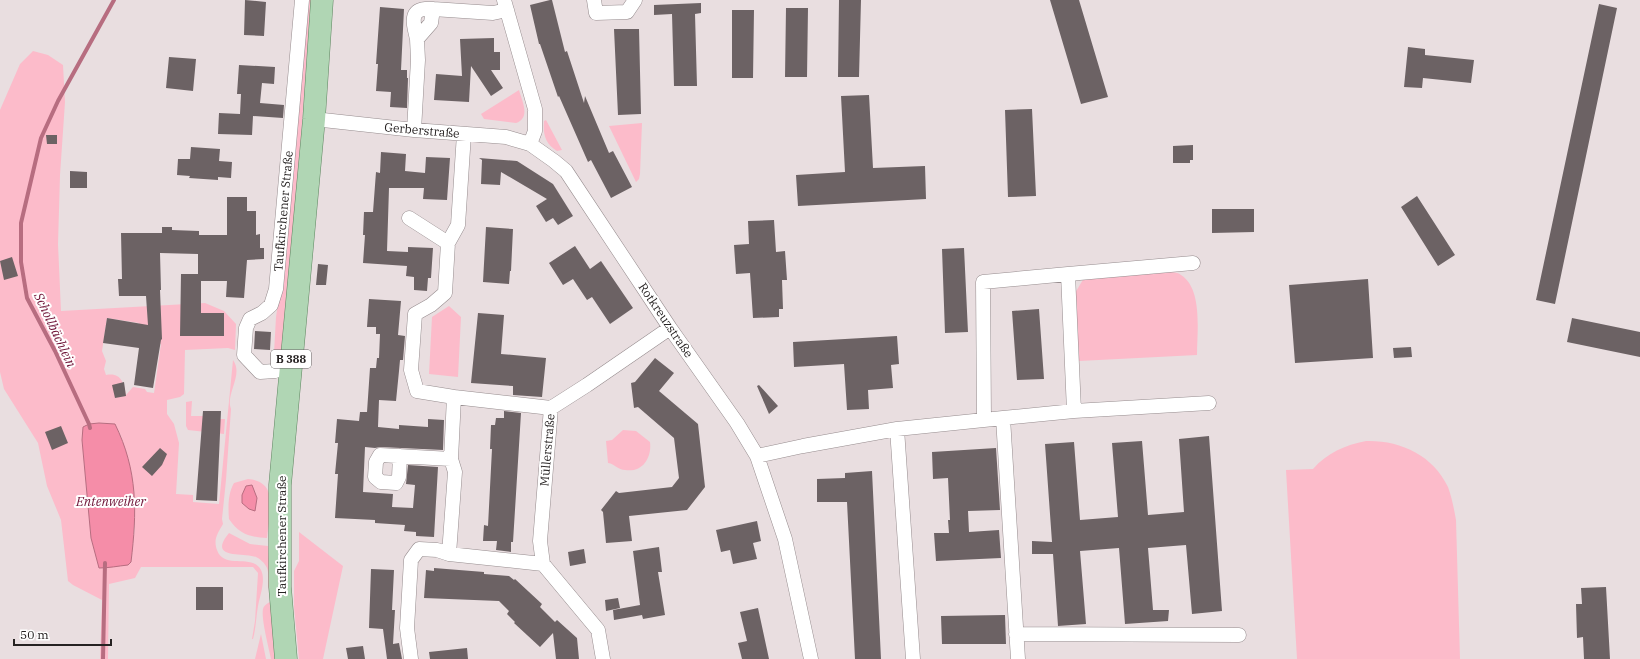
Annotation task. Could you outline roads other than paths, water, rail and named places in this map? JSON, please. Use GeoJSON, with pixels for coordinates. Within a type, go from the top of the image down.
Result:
{"type":"FeatureCollection","features":[{"type":"Feature","properties":{"kind":"main road","name":"Taufkirchener Straße"},"geometry":{"type":"LineString","coordinates":[[286,659],[280,586],[279,535],[281,478],[290,366],[314,119],[322,0]]}},
{"type":"Feature","properties":{"kind":"street","name":"Taufkirchener Straße"},"geometry":{"type":"LineString","coordinates":[[290,366],[275,371],[260,372],[244,355],[246,328],[250,319],[262,313],[271,305],[276,289],[302,0]]}},
{"type":"Feature","properties":{"kind":"street"},"geometry":{"type":"LineString","coordinates":[[594,0],[596,13],[627,12],[635,0]]}},
{"type":"Feature","properties":{"kind":"street"},"geometry":{"type":"LineString","coordinates":[[414,130],[418,60],[414,16],[418,10],[423,8],[493,13],[506,5],[535,109],[535,131],[530,144]]}},
{"type":"Feature","properties":{"kind":"street","name":"Gerberstraße"},"geometry":{"type":"LineString","coordinates":[[314,119],[414,130],[506,137],[530,144]]}},
{"type":"Feature","properties":{"kind":"street"},"geometry":{"type":"LineString","coordinates":[[464,134],[458,225],[448,243],[445,292],[431,305],[415,314],[411,370],[417,391],[454,397],[551,408]]}},
{"type":"Feature","properties":{"kind":"street","name":"Rotkreuzstraße"},"geometry":{"type":"LineString","coordinates":[[530,144],[566,171],[670,328],[737,423],[757,456],[785,539],[811,659]]}},
{"type":"Feature","properties":{"kind":"street"},"geometry":{"type":"LineString","coordinates":[[409,218],[448,243]]}},
{"type":"Feature","properties":{"kind":"street"},"geometry":{"type":"LineString","coordinates":[[984,420],[983,282],[1193,263]]}},
{"type":"Feature","properties":{"kind":"street"},"geometry":{"type":"LineString","coordinates":[[1068,274],[1074,412]]}},
{"type":"Feature","properties":{"kind":"street","name":"Müllerstraße"},"geometry":{"type":"LineString","coordinates":[[543,564],[540,541],[551,408],[670,328]]}},
{"type":"Feature","properties":{"kind":"street"},"geometry":{"type":"LineString","coordinates":[[449,554],[455,472],[451,459],[454,397]]}},
{"type":"Feature","properties":{"kind":"street"},"geometry":{"type":"LineString","coordinates":[[757,456],[897,429],[1074,412],[1208,403]]}},
{"type":"Feature","properties":{"kind":"street"},"geometry":{"type":"LineString","coordinates":[[1003,418],[1018,659]]}},
{"type":"Feature","properties":{"kind":"street"},"geometry":{"type":"LineString","coordinates":[[897,429],[913,659]]}},
{"type":"Feature","properties":{"kind":"street"},"geometry":{"type":"LineString","coordinates":[[400,456],[451,459]]}},
{"type":"Feature","properties":{"kind":"street"},"geometry":{"type":"LineString","coordinates":[[411,659],[407,628],[411,560],[419,549],[437,550],[449,554],[543,564],[598,630],[603,659]]}},
{"type":"Feature","properties":{"kind":"street"},"geometry":{"type":"LineString","coordinates":[[1016,634],[1239,635]]}},
{"type":"Feature","properties":{"kind":"water","name":"Entenweiher"},"geometry":{"type":"Polygon","coordinates":[[[89,424],[115,424],[123,441],[132,475],[135,509],[131,562],[128,565],[99,568],[91,538],[82,440],[83,427],[89,424]]]}},
{"type":"Feature","properties":{"kind":"water"},"geometry":{"type":"Polygon","coordinates":[[[252,485],[257,498],[255,511],[249,509],[242,503],[242,495],[246,486],[252,485]]]}},
{"type":"Feature","properties":{"kind":"waterway","name":"Schollbächlein"},"geometry":{"type":"LineString","coordinates":[[90,428],[55,351],[27,298],[21,262],[21,223],[41,138],[58,101],[114,0]]}},
{"type":"Feature","properties":{"kind":"waterway","name":"Schollbächlein"},"geometry":{"type":"LineString","coordinates":[[103,659],[105,563]]}}]}
